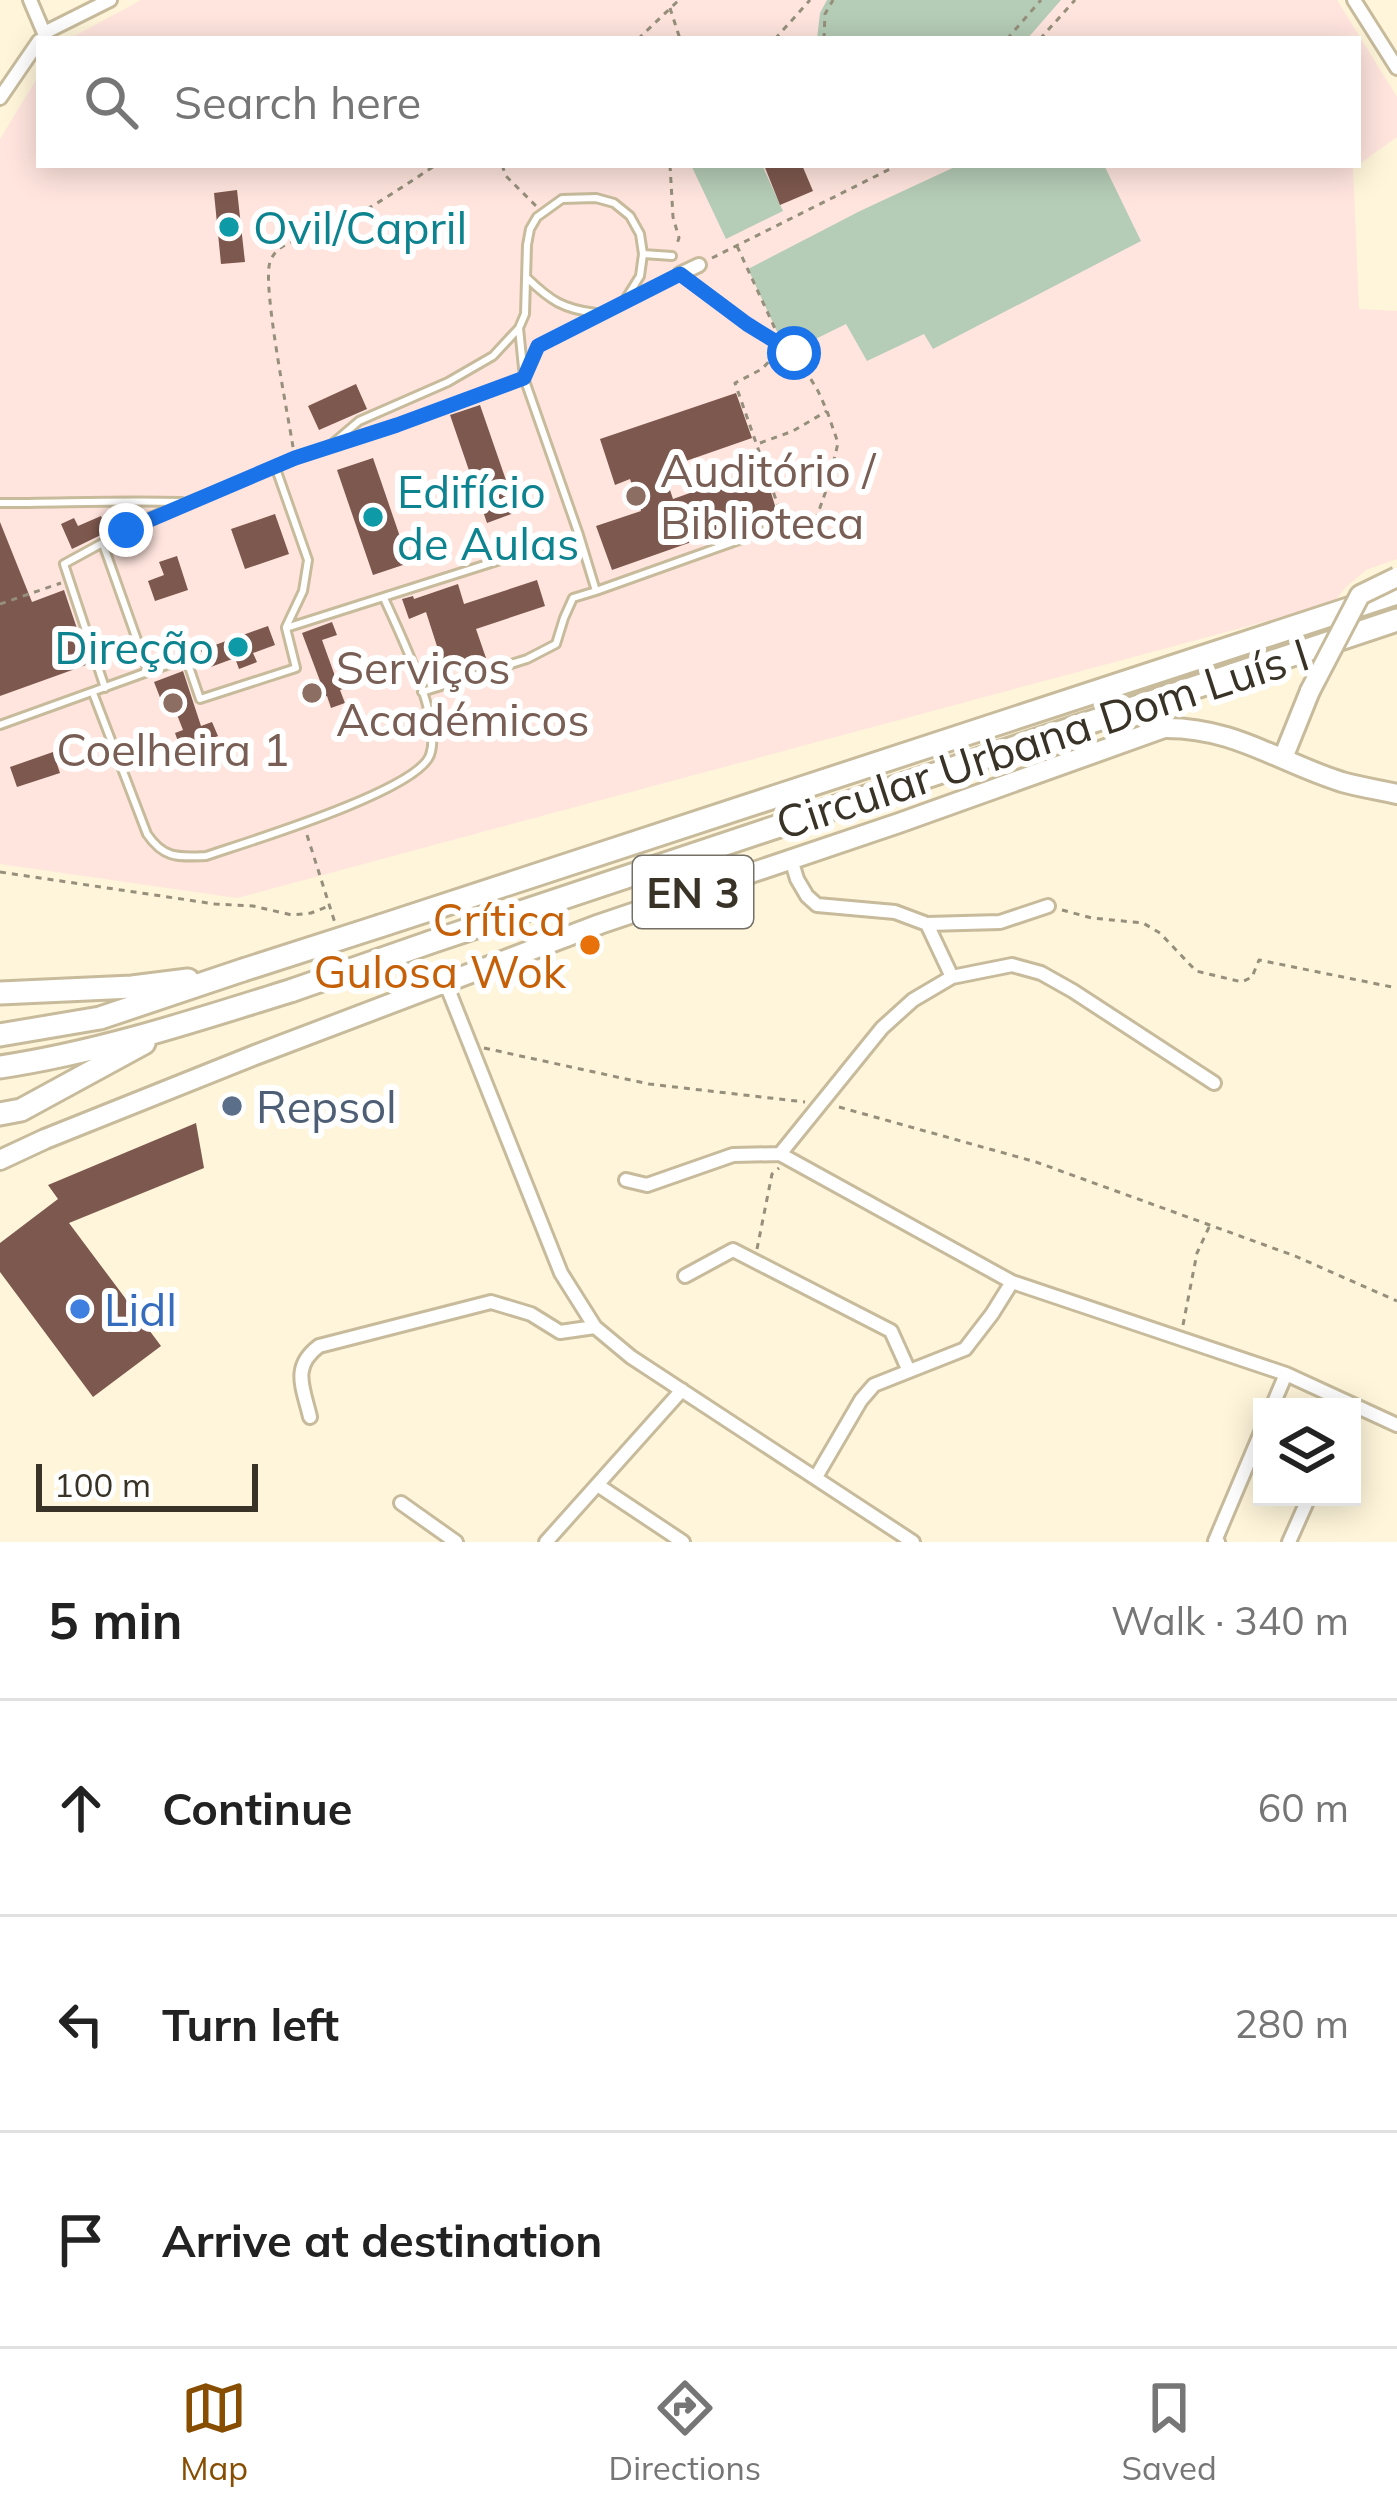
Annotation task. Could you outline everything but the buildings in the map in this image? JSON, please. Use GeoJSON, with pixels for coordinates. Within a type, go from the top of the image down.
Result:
{"type":"FeatureCollection","features":[{"type":"Feature","properties":{"kind":"highway","name":"Circular Urbana Dom Luís I"},"geometry":{"type":"LineString","coordinates":[[0,1035],[100,1018],[1397,592]]}},
{"type":"Feature","properties":{"kind":"highway","name":"Circular Urbana Dom Luís I"},"geometry":{"type":"LineString","coordinates":[[0,1067],[176,1026],[293,990],[1397,620]]}},
{"type":"Feature","properties":{"kind":"highway"},"geometry":{"type":"LineString","coordinates":[[0,994],[132,987],[237,972]]}},
{"type":"Feature","properties":{"kind":"highway"},"geometry":{"type":"LineString","coordinates":[[0,1114],[21,1109],[176,1026]]}},
{"type":"Feature","properties":{"kind":"main road"},"geometry":{"type":"LineString","coordinates":[[1283,758],[1310,691],[1360,596],[1397,577]]}},
{"type":"Feature","properties":{"kind":"main road","name":"EN 3"},"geometry":{"type":"LineString","coordinates":[[0,1160],[255,1055],[600,924],[1164,728],[1210,731],[1341,782],[1397,794]]}},
{"type":"Feature","properties":{"kind":"street"},"geometry":{"type":"LineString","coordinates":[[30,0],[40,36]]}},
{"type":"Feature","properties":{"kind":"street"},"geometry":{"type":"LineString","coordinates":[[45,36],[110,0]]}},
{"type":"Feature","properties":{"kind":"street"},"geometry":{"type":"LineString","coordinates":[[1354,0],[1397,68]]}},
{"type":"Feature","properties":{"kind":"street"},"geometry":{"type":"LineString","coordinates":[[0,98],[36,45]]}},
{"type":"Feature","properties":{"kind":"street"},"geometry":{"type":"LineString","coordinates":[[680,274],[699,265]]}},
{"type":"Feature","properties":{"kind":"street"},"geometry":{"type":"LineString","coordinates":[[791,859],[797,880],[817,905],[895,912],[927,924],[1000,922],[1048,906]]}},
{"type":"Feature","properties":{"kind":"street"},"geometry":{"type":"LineString","coordinates":[[927,924],[952,977]]}},
{"type":"Feature","properties":{"kind":"street"},"geometry":{"type":"LineString","coordinates":[[780,1154],[882,1028],[913,1000],[952,977],[1012,965],[1041,973],[1214,1083]]}},
{"type":"Feature","properties":{"kind":"street"},"geometry":{"type":"LineString","coordinates":[[446,983],[561,1273],[595,1327],[631,1357],[913,1542]]}},
{"type":"Feature","properties":{"kind":"street"},"geometry":{"type":"LineString","coordinates":[[626,1180],[647,1185],[733,1155],[780,1154],[1012,1282],[1286,1374],[1397,1425]]}},
{"type":"Feature","properties":{"kind":"street"},"geometry":{"type":"LineString","coordinates":[[685,1276],[733,1250],[891,1331],[909,1371]]}},
{"type":"Feature","properties":{"kind":"street"},"geometry":{"type":"LineString","coordinates":[[816,1477],[874,1385],[965,1349],[1012,1282]]}},
{"type":"Feature","properties":{"kind":"street"},"geometry":{"type":"LineString","coordinates":[[310,1417],[300,1372],[307,1356],[320,1346],[491,1302],[531,1313],[560,1332],[595,1327]]}},
{"type":"Feature","properties":{"kind":"street"},"geometry":{"type":"LineString","coordinates":[[1276,1398],[1286,1374]]}},
{"type":"Feature","properties":{"kind":"street"},"geometry":{"type":"LineString","coordinates":[[546,1542],[682,1390]]}},
{"type":"Feature","properties":{"kind":"street"},"geometry":{"type":"LineString","coordinates":[[1218,1542],[1253,1454]]}},
{"type":"Feature","properties":{"kind":"street"},"geometry":{"type":"LineString","coordinates":[[598,1486],[682,1542]]}},
{"type":"Feature","properties":{"kind":"street"},"geometry":{"type":"LineString","coordinates":[[401,1503],[456,1542]]}},
{"type":"Feature","properties":{"kind":"street"},"geometry":{"type":"LineString","coordinates":[[1289,1542],[1305,1506]]}},
{"type":"Feature","properties":{"kind":"lane"},"geometry":{"type":"LineString","coordinates":[[332,444],[358,422],[494,356],[525,314],[530,230],[542,212],[562,199],[579,196],[614,203],[630,216],[640,234],[643,254],[640,276],[625,301]]}},
{"type":"Feature","properties":{"kind":"lane"},"geometry":{"type":"LineString","coordinates":[[643,254],[672,256]]}},
{"type":"Feature","properties":{"kind":"lane"},"geometry":{"type":"LineString","coordinates":[[105,688],[64,564],[150,517],[275,466],[524,378],[538,346],[680,274]]}},
{"type":"Feature","properties":{"kind":"lane"},"geometry":{"type":"LineString","coordinates":[[527,278],[570,310],[600,313]]}},
{"type":"Feature","properties":{"kind":"lane"},"geometry":{"type":"LineString","coordinates":[[519,328],[524,378],[596,591]]}},
{"type":"Feature","properties":{"kind":"lane"},"geometry":{"type":"LineString","coordinates":[[0,725],[186,658],[200,699],[296,668],[286,628],[303,591],[308,560],[275,466]]}},
{"type":"Feature","properties":{"kind":"lane"},"geometry":{"type":"LineString","coordinates":[[0,503],[187,502]]}},
{"type":"Feature","properties":{"kind":"lane"},"geometry":{"type":"LineString","coordinates":[[422,692],[527,659],[556,644],[574,598],[784,524]]}},
{"type":"Feature","properties":{"kind":"lane"},"geometry":{"type":"LineString","coordinates":[[286,628],[578,535]]}},
{"type":"Feature","properties":{"kind":"lane"},"geometry":{"type":"LineString","coordinates":[[103,544],[148,672]]}},
{"type":"Feature","properties":{"kind":"lane"},"geometry":{"type":"LineString","coordinates":[[93,693],[147,834],[158,850],[182,857],[206,856],[399,783],[421,769],[430,754],[433,727],[384,598]]}},
{"type":"Feature","properties":{"kind":"path"},"geometry":{"type":"LineString","coordinates":[[641,36],[679,0]]}},
{"type":"Feature","properties":{"kind":"path"},"geometry":{"type":"LineString","coordinates":[[778,36],[810,0]]}},
{"type":"Feature","properties":{"kind":"path"},"geometry":{"type":"LineString","coordinates":[[824,36],[825,14],[833,0]]}},
{"type":"Feature","properties":{"kind":"path"},"geometry":{"type":"LineString","coordinates":[[1010,36],[1041,0]]}},
{"type":"Feature","properties":{"kind":"path"},"geometry":{"type":"LineString","coordinates":[[1043,36],[1075,0]]}},
{"type":"Feature","properties":{"kind":"path"},"geometry":{"type":"LineString","coordinates":[[670,8],[679,36]]}},
{"type":"Feature","properties":{"kind":"path"},"geometry":{"type":"LineString","coordinates":[[295,458],[268,265],[288,242],[315,235],[364,211],[431,168]]}},
{"type":"Feature","properties":{"kind":"path"},"geometry":{"type":"LineString","coordinates":[[503,168],[542,212]]}},
{"type":"Feature","properties":{"kind":"path"},"geometry":{"type":"LineString","coordinates":[[670,168],[679,238],[672,256]]}},
{"type":"Feature","properties":{"kind":"path"},"geometry":{"type":"LineString","coordinates":[[699,265],[892,168]]}},
{"type":"Feature","properties":{"kind":"path"},"geometry":{"type":"LineString","coordinates":[[737,246],[783,346]]}},
{"type":"Feature","properties":{"kind":"path"},"geometry":{"type":"LineString","coordinates":[[680,274],[794,353],[818,391],[838,443],[822,504],[809,523],[784,524],[734,382],[762,369],[783,346]]}},
{"type":"Feature","properties":{"kind":"path"},"geometry":{"type":"LineString","coordinates":[[758,443],[793,431],[827,411]]}},
{"type":"Feature","properties":{"kind":"path"},"geometry":{"type":"LineString","coordinates":[[0,604],[69,580]]}},
{"type":"Feature","properties":{"kind":"path"},"geometry":{"type":"LineString","coordinates":[[0,872],[292,915],[311,913],[329,906],[302,822]]}},
{"type":"Feature","properties":{"kind":"path"},"geometry":{"type":"LineString","coordinates":[[1048,906],[1092,918],[1143,923],[1160,933],[1196,971],[1243,982],[1252,977],[1259,960],[1397,988]]}},
{"type":"Feature","properties":{"kind":"path"},"geometry":{"type":"LineString","coordinates":[[470,1046],[649,1084],[822,1104],[1036,1162],[1295,1256],[1397,1301]]}},
{"type":"Feature","properties":{"kind":"path"},"geometry":{"type":"LineString","coordinates":[[757,1263],[772,1174],[782,1166],[801,1166]]}},
{"type":"Feature","properties":{"kind":"path"},"geometry":{"type":"LineString","coordinates":[[1180,1338],[1197,1253],[1210,1225]]}},
{"type":"Feature","properties":{"kind":"shaded area"},"geometry":{"type":"Polygon","coordinates":[[[141,0],[1337,0],[1359,36],[75,36],[141,0]]]}},
{"type":"Feature","properties":{"kind":"shaded area"},"geometry":{"type":"Polygon","coordinates":[[[1361,39],[1397,97],[1397,137],[1361,163],[1361,39]]]}},
{"type":"Feature","properties":{"kind":"shaded area"},"geometry":{"type":"Polygon","coordinates":[[[36,80],[36,168],[1353,168],[1359,309],[1397,311],[1397,559],[1366,570],[1334,602],[1319,607],[237,898],[0,864],[0,139],[36,80]]]}},
{"type":"Feature","properties":{"kind":"green space"},"geometry":{"type":"Polygon","coordinates":[[[827,0],[1061,0],[1030,36],[817,36],[827,0]]]}},
{"type":"Feature","properties":{"kind":"green space"},"geometry":{"type":"Polygon","coordinates":[[[692,168],[763,168],[783,211],[726,239],[692,168]]]}},
{"type":"Feature","properties":{"kind":"green space"},"geometry":{"type":"Polygon","coordinates":[[[953,168],[1105,168],[1141,241],[933,349],[924,334],[867,361],[846,324],[787,353],[748,269],[953,168]]]}},
{"type":"Feature","properties":{"kind":"place","name":"Ovil/Capril"},"geometry":{"type":"Point","coordinates":[229,227]}},
{"type":"Feature","properties":{"kind":"place","name":"Auditório / Biblioteca"},"geometry":{"type":"Point","coordinates":[636,496]}},
{"type":"Feature","properties":{"kind":"place","name":"Edifício de Aulas"},"geometry":{"type":"Point","coordinates":[373,517]}},
{"type":"Feature","properties":{"kind":"place","name":"Direção"},"geometry":{"type":"Point","coordinates":[238,647]}},
{"type":"Feature","properties":{"kind":"place","name":"Serviços Académicos"},"geometry":{"type":"Point","coordinates":[312,693]}},
{"type":"Feature","properties":{"kind":"place","name":"Coelheira 1"},"geometry":{"type":"Point","coordinates":[173,703]}},
{"type":"Feature","properties":{"kind":"place","name":"Crítica Gulosa Wok"},"geometry":{"type":"Point","coordinates":[590,945]}},
{"type":"Feature","properties":{"kind":"place","name":"Repsol"},"geometry":{"type":"Point","coordinates":[232,1106]}},
{"type":"Feature","properties":{"kind":"place","name":"Lidl"},"geometry":{"type":"Point","coordinates":[80,1309]}},
{"type":"Feature","properties":{"kind":"route"},"geometry":{"type":"LineString","coordinates":[[126,530],[295,458],[524,378],[538,346],[680,274],[794,353]]}}]}
